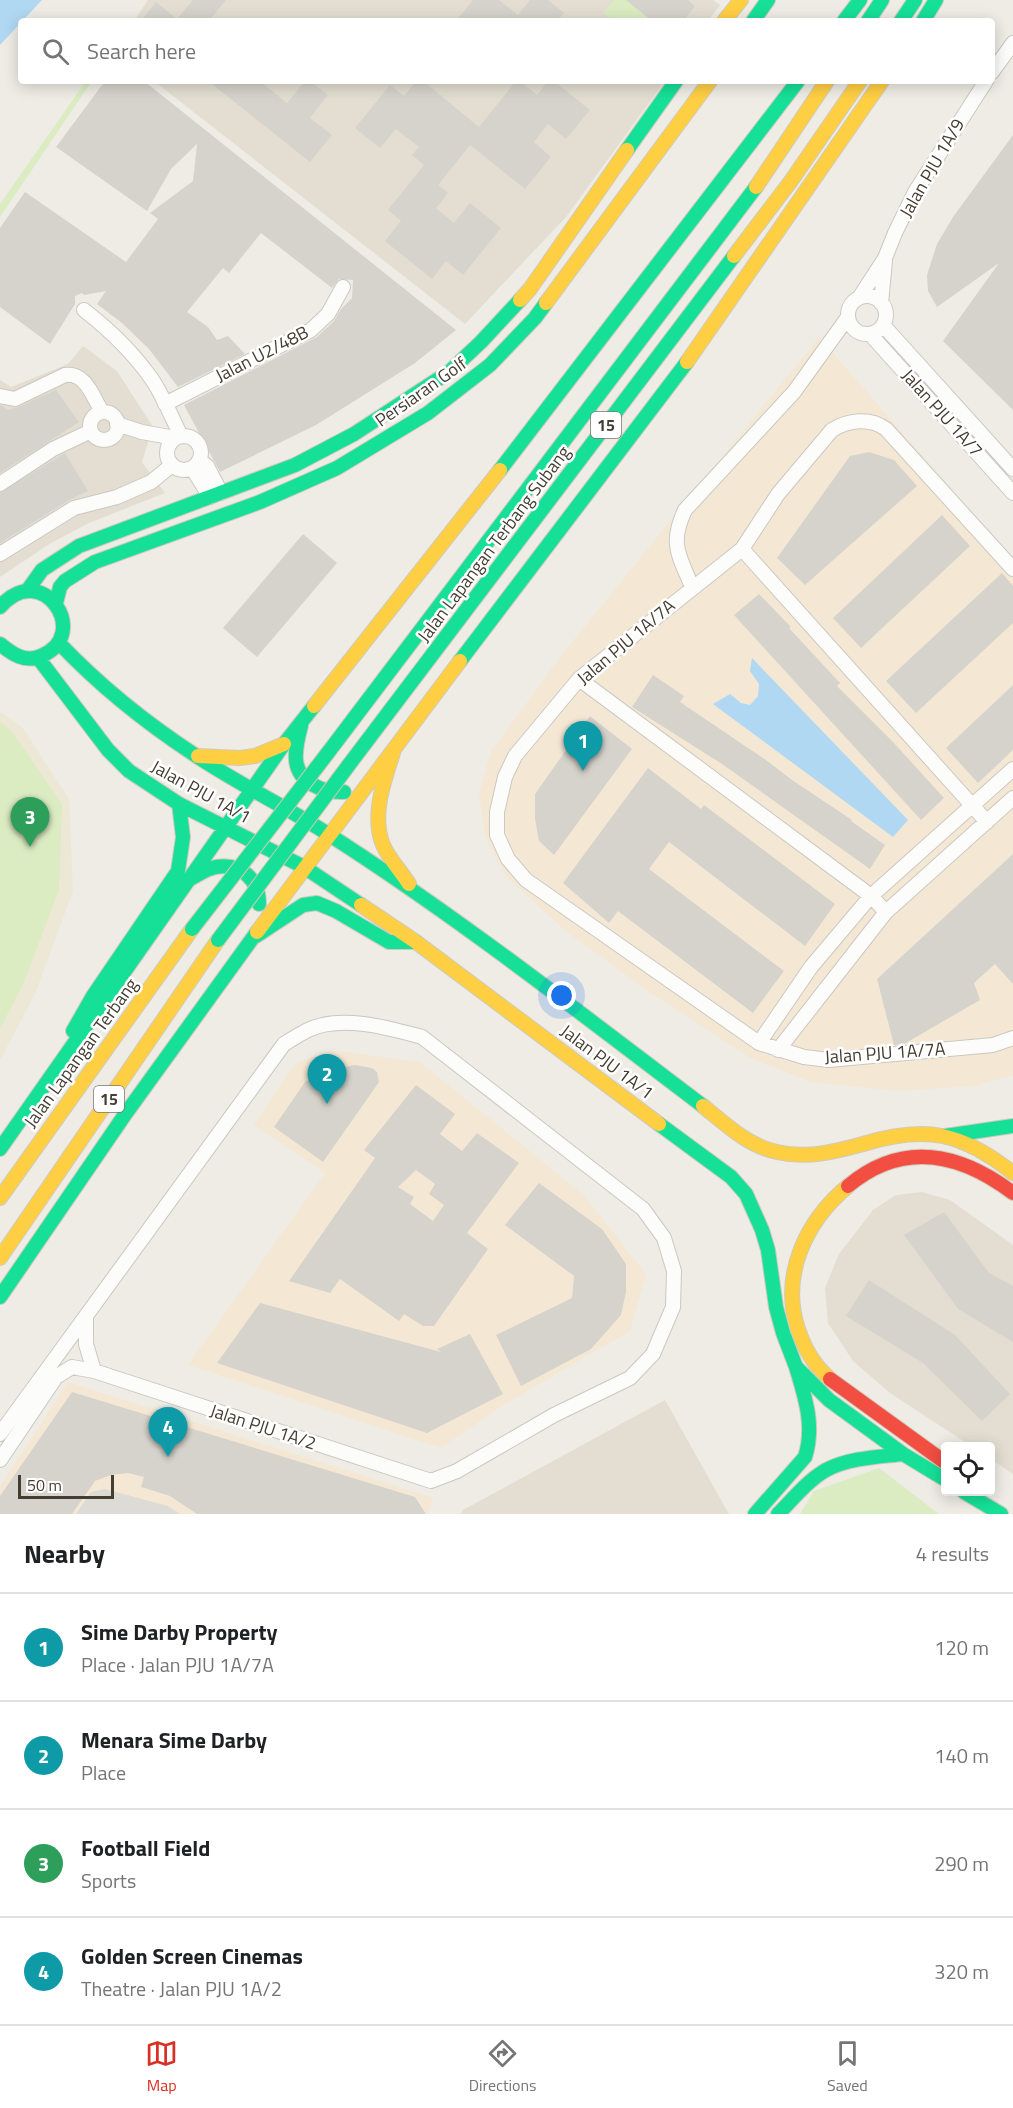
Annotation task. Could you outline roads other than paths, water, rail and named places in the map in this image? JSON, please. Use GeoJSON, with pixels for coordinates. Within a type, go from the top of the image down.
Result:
{"type":"FeatureCollection","features":[{"type":"Feature","properties":{"kind":"main road"},"geometry":{"type":"LineString","coordinates":[[755,18],[768,0]]}},
{"type":"Feature","properties":{"kind":"main road"},"geometry":{"type":"LineString","coordinates":[[846,18],[860,0]]}},
{"type":"Feature","properties":{"kind":"main road"},"geometry":{"type":"LineString","coordinates":[[870,18],[882,0]]}},
{"type":"Feature","properties":{"kind":"main road"},"geometry":{"type":"LineString","coordinates":[[903,18],[915,0]]}},
{"type":"Feature","properties":{"kind":"main road"},"geometry":{"type":"LineString","coordinates":[[925,18],[936,0]]}},
{"type":"Feature","properties":{"kind":"main road"},"geometry":{"type":"LineString","coordinates":[[726,18],[737,1]]}},
{"type":"Feature","properties":{"kind":"main road","name":"Persiaran Golf"},"geometry":{"type":"LineString","coordinates":[[27,591],[42,570],[78,546],[295,465],[354,434],[449,372],[482,342],[530,290],[674,84]]}},
{"type":"Feature","properties":{"kind":"main road","name":"Persiaran Golf"},"geometry":{"type":"LineString","coordinates":[[56,603],[60,586],[95,562],[286,491],[337,468],[428,413],[489,365],[535,318],[708,84]]}},
{"type":"Feature","properties":{"kind":"main road"},"geometry":{"type":"LineString","coordinates":[[0,1149],[284,744],[431,560],[796,84]]}},
{"type":"Feature","properties":{"kind":"main road","name":"Jalan Lapangan Terbang Subang"},"geometry":{"type":"LineString","coordinates":[[192,929],[752,192],[825,84]]}},
{"type":"Feature","properties":{"kind":"main road","name":"Jalan Lapangan Terbang Subang"},"geometry":{"type":"LineString","coordinates":[[0,1258],[218,940],[791,181],[858,84]]}},
{"type":"Feature","properties":{"kind":"main road"},"geometry":{"type":"LineString","coordinates":[[0,1297],[124,1116],[328,834],[686,365],[880,84]]}},
{"type":"Feature","properties":{"kind":"main road"},"geometry":{"type":"LineString","coordinates":[[410,399],[426,408],[428,413]]}},
{"type":"Feature","properties":{"kind":"main road"},"geometry":{"type":"LineString","coordinates":[[0,606],[17,593],[37,591],[56,603],[64,622],[59,643],[46,656],[39,659],[27,660],[15,657],[2,648]]}},
{"type":"Feature","properties":{"kind":"main road","name":"Jalan PJU 1A/1"},"geometry":{"type":"LineString","coordinates":[[59,643],[98,682],[134,712],[196,756],[328,834],[465,927],[750,1142],[788,1156],[807,1156],[824,1155],[908,1134],[924,1133],[945,1136],[981,1152],[1013,1173]]}},
{"type":"Feature","properties":{"kind":"main road","name":"Jalan PJU 1A/1"},"geometry":{"type":"LineString","coordinates":[[39,659],[108,750],[129,771],[178,804],[304,867],[416,942],[731,1177],[746,1194],[762,1230],[768,1250],[776,1307],[796,1367],[829,1400],[903,1454],[941,1478]]}},
{"type":"Feature","properties":{"kind":"main road"},"geometry":{"type":"LineString","coordinates":[[302,722],[295,750],[296,768],[302,778],[326,792],[343,792],[375,772]]}},
{"type":"Feature","properties":{"kind":"main road"},"geometry":{"type":"LineString","coordinates":[[196,756],[240,758],[255,756],[284,744]]}},
{"type":"Feature","properties":{"kind":"main road"},"geometry":{"type":"LineString","coordinates":[[394,747],[379,808],[382,844],[416,894]]}},
{"type":"Feature","properties":{"kind":"main road"},"geometry":{"type":"LineString","coordinates":[[65,1056],[74,1028],[93,996],[178,871],[184,852],[178,804]]}},
{"type":"Feature","properties":{"kind":"main road"},"geometry":{"type":"LineString","coordinates":[[190,879],[214,867],[240,870],[251,877],[259,886],[260,900],[253,938]]}},
{"type":"Feature","properties":{"kind":"main road"},"geometry":{"type":"LineString","coordinates":[[253,938],[303,905],[317,903],[336,911],[389,942],[416,942]]}},
{"type":"Feature","properties":{"kind":"main road","name":"Jalan Lapangan Terbang"},"geometry":{"type":"LineString","coordinates":[[0,1198],[192,929]]}},
{"type":"Feature","properties":{"kind":"main road"},"geometry":{"type":"LineString","coordinates":[[945,1136],[1013,1126]]}},
{"type":"Feature","properties":{"kind":"main road"},"geometry":{"type":"LineString","coordinates":[[941,1460],[831,1380],[811,1360],[799,1332],[791,1304],[792,1278],[800,1250],[815,1221],[836,1197],[877,1166],[895,1160],[921,1156],[950,1159],[976,1168],[1013,1193]]}},
{"type":"Feature","properties":{"kind":"main road"},"geometry":{"type":"LineString","coordinates":[[796,1367],[810,1419],[809,1448],[805,1457],[759,1510],[777,1514],[816,1476],[831,1468],[857,1460],[903,1454]]}},
{"type":"Feature","properties":{"kind":"main road"},"geometry":{"type":"LineString","coordinates":[[973,1496],[1001,1514]]}},
{"type":"Feature","properties":{"kind":"street"},"geometry":{"type":"LineString","coordinates":[[737,1],[753,18]]}},
{"type":"Feature","properties":{"kind":"street"},"geometry":{"type":"LineString","coordinates":[[995,68],[1013,43]]}},
{"type":"Feature","properties":{"kind":"street","name":"Jalan PJU 1A/9"},"geometry":{"type":"LineString","coordinates":[[860,298],[885,258],[915,192],[984,84]]}},
{"type":"Feature","properties":{"kind":"street","name":"Jalan PJU 1A/9"},"geometry":{"type":"LineString","coordinates":[[881,303],[885,258]]}},
{"type":"Feature","properties":{"kind":"street","name":"Jalan U2/48B"},"geometry":{"type":"LineString","coordinates":[[165,404],[311,330],[328,314],[343,287]]}},
{"type":"Feature","properties":{"kind":"street"},"geometry":{"type":"LineString","coordinates":[[692,587],[676,547],[678,525],[685,510],[794,392],[848,317],[849,309],[860,298],[867,296],[875,298],[885,310],[883,325],[878,331],[870,334],[854,329],[848,317]]}},
{"type":"Feature","properties":{"kind":"street"},"geometry":{"type":"LineString","coordinates":[[84,310],[111,331],[154,383],[165,404],[175,441],[167,457],[172,465],[182,470],[195,464],[200,450],[195,441],[186,436],[175,441],[117,428]]}},
{"type":"Feature","properties":{"kind":"street","name":"Jalan PJU 1A/7"},"geometry":{"type":"LineString","coordinates":[[883,325],[1013,469]]}},
{"type":"Feature","properties":{"kind":"street","name":"Jalan PJU 1A/7"},"geometry":{"type":"LineString","coordinates":[[870,334],[1013,493]]}},
{"type":"Feature","properties":{"kind":"street"},"geometry":{"type":"LineString","coordinates":[[0,396],[15,399],[65,375],[70,374],[81,378],[102,412],[114,416],[117,428],[110,438],[101,439],[91,431]]}},
{"type":"Feature","properties":{"kind":"street"},"geometry":{"type":"LineString","coordinates":[[91,431],[92,419],[102,412]]}},
{"type":"Feature","properties":{"kind":"street","name":"Jalan PJU 1A/7A"},"geometry":{"type":"LineString","coordinates":[[1013,569],[886,429],[874,423],[857,421],[842,423],[832,430],[778,494],[742,549],[579,679],[515,756],[505,777],[497,812],[497,835],[508,859],[526,880],[759,1043],[804,1057],[828,1060],[993,1045],[1013,1038]]}},
{"type":"Feature","properties":{"kind":"street"},"geometry":{"type":"LineString","coordinates":[[0,484],[53,449],[91,431]]}},
{"type":"Feature","properties":{"kind":"street"},"geometry":{"type":"LineString","coordinates":[[195,464],[215,495]]}},
{"type":"Feature","properties":{"kind":"street"},"geometry":{"type":"LineString","coordinates":[[0,554],[74,508],[117,497],[151,482],[172,465]]}},
{"type":"Feature","properties":{"kind":"street"},"geometry":{"type":"LineString","coordinates":[[742,549],[987,822]]}},
{"type":"Feature","properties":{"kind":"street"},"geometry":{"type":"LineString","coordinates":[[579,679],[871,896],[886,912]]}},
{"type":"Feature","properties":{"kind":"street"},"geometry":{"type":"LineString","coordinates":[[759,1043],[811,967],[871,896],[1013,769]]}},
{"type":"Feature","properties":{"kind":"street"},"geometry":{"type":"LineString","coordinates":[[778,1050],[886,912],[1013,798]]}},
{"type":"Feature","properties":{"kind":"street","name":"Jalan PJU 1A/2"},"geometry":{"type":"LineString","coordinates":[[0,1460],[56,1377],[72,1367],[94,1371],[431,1481],[457,1471],[554,1415],[630,1378],[653,1354],[673,1307],[674,1271],[664,1238],[643,1209],[422,1037],[379,1025],[336,1023],[310,1029],[284,1044],[86,1317]]}},
{"type":"Feature","properties":{"kind":"street"},"geometry":{"type":"LineString","coordinates":[[86,1317],[86,1344],[94,1371]]}},
{"type":"Feature","properties":{"kind":"street"},"geometry":{"type":"LineString","coordinates":[[0,1434],[86,1317]]}},
{"type":"Feature","properties":{"kind":"water"},"geometry":{"type":"Polygon","coordinates":[[[0,0],[42,0],[25,18],[18,18],[18,26],[0,45],[0,0]]]}},
{"type":"Feature","properties":{"kind":"water"},"geometry":{"type":"Polygon","coordinates":[[[752,658],[908,820],[893,837],[713,704],[730,694],[741,703],[750,705],[758,696],[759,684],[750,671],[752,658]]]}},
{"type":"Feature","properties":{"kind":"place","name":"Sime Darby Property"},"geometry":{"type":"Point","coordinates":[583,771]}},
{"type":"Feature","properties":{"kind":"place","name":"Football Field"},"geometry":{"type":"Point","coordinates":[30,847]}},
{"type":"Feature","properties":{"kind":"place","name":"Menara Sime Darby"},"geometry":{"type":"Point","coordinates":[327,1104]}},
{"type":"Feature","properties":{"kind":"place","name":"Golden Screen Cinemas"},"geometry":{"type":"Point","coordinates":[168,1457]}}]}
